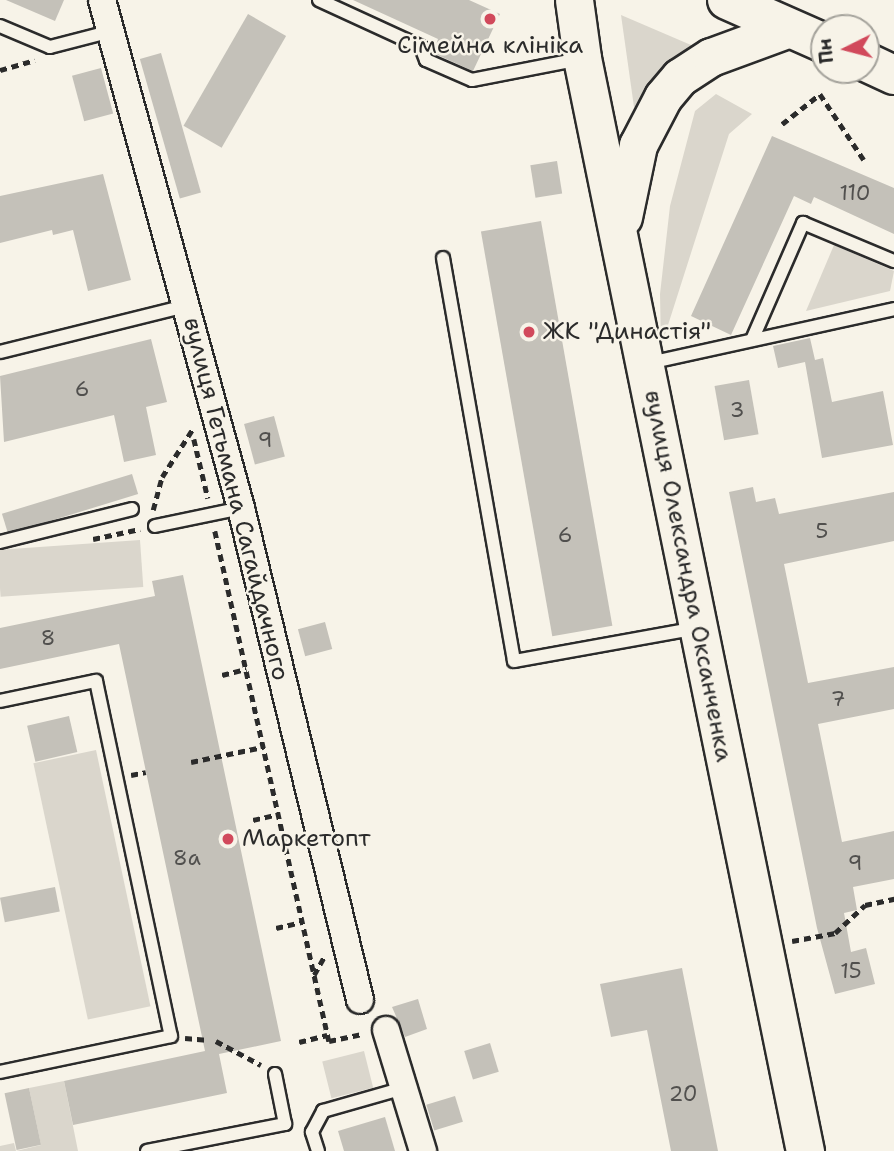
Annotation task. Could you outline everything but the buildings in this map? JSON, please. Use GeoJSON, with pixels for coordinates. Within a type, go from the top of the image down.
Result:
{"type":"FeatureCollection","features":[{"type":"Feature","properties":{"kind":"main road","name":"вулиця Олександра Оксанченка"},"geometry":{"type":"LineString","coordinates":[[574,0],[582,58],[805,1151]]}},
{"type":"Feature","properties":{"kind":"main road"},"geometry":{"type":"LineString","coordinates":[[727,0],[807,36]]}},
{"type":"Feature","properties":{"kind":"main road"},"geometry":{"type":"LineString","coordinates":[[621,246],[631,168],[645,129],[663,97],[703,62],[807,36]]}},
{"type":"Feature","properties":{"kind":"street","name":"вулиця Гетьмана Сагайдачного"},"geometry":{"type":"LineString","coordinates":[[102,0],[241,508],[360,1000]]}},
{"type":"Feature","properties":{"kind":"street"},"geometry":{"type":"LineString","coordinates":[[386,1030],[424,1151]]}},
{"type":"Feature","properties":{"kind":"lane"},"geometry":{"type":"LineString","coordinates":[[319,0],[421,47],[426,60],[472,80],[582,58]]}},
{"type":"Feature","properties":{"kind":"lane"},"geometry":{"type":"LineString","coordinates":[[0,26],[50,47],[112,31]]}},
{"type":"Feature","properties":{"kind":"lane"},"geometry":{"type":"LineString","coordinates":[[752,340],[803,223],[894,261]]}},
{"type":"Feature","properties":{"kind":"lane"},"geometry":{"type":"LineString","coordinates":[[443,258],[514,661],[698,628]]}},
{"type":"Feature","properties":{"kind":"lane"},"geometry":{"type":"LineString","coordinates":[[0,352],[187,306]]}},
{"type":"Feature","properties":{"kind":"lane"},"geometry":{"type":"LineString","coordinates":[[645,363],[894,309]]}},
{"type":"Feature","properties":{"kind":"lane"},"geometry":{"type":"LineString","coordinates":[[154,520],[241,508]]}},
{"type":"Feature","properties":{"kind":"lane"},"geometry":{"type":"LineString","coordinates":[[0,542],[132,509]]}},
{"type":"Feature","properties":{"kind":"lane"},"geometry":{"type":"LineString","coordinates":[[0,701],[96,681],[171,1037],[0,1072]]}},
{"type":"Feature","properties":{"kind":"lane"},"geometry":{"type":"LineString","coordinates":[[147,1151],[285,1124],[275,1074]]}},
{"type":"Feature","properties":{"kind":"lane"},"geometry":{"type":"LineString","coordinates":[[318,1151],[312,1132],[323,1111],[404,1088]]}},
{"type":"Feature","properties":{"kind":"path"},"geometry":{"type":"LineString","coordinates":[[782,124],[820,94],[864,160]]}},
{"type":"Feature","properties":{"kind":"path"},"geometry":{"type":"LineString","coordinates":[[154,520],[162,477],[192,430]]}},
{"type":"Feature","properties":{"kind":"path"},"geometry":{"type":"LineString","coordinates":[[222,675],[246,669]]}},
{"type":"Feature","properties":{"kind":"path"},"geometry":{"type":"LineString","coordinates":[[191,762],[263,747]]}},
{"type":"Feature","properties":{"kind":"path"},"geometry":{"type":"LineString","coordinates":[[253,820],[278,814]]}},
{"type":"Feature","properties":{"kind":"path"},"geometry":{"type":"LineString","coordinates":[[783,943],[835,933],[865,905],[894,899]]}},
{"type":"Feature","properties":{"kind":"path"},"geometry":{"type":"LineString","coordinates":[[276,928],[302,922]]}},
{"type":"Feature","properties":{"kind":"path"},"geometry":{"type":"LineString","coordinates":[[299,1042],[386,1030]]}},
{"type":"Feature","properties":{"kind":"path"},"geometry":{"type":"LineString","coordinates":[[216,1041],[275,1074]]}},
{"type":"Feature","properties":{"kind":"shaded area"},"geometry":{"type":"Polygon","coordinates":[[[621,15],[705,51],[642,108],[634,107],[621,15]]]}},
{"type":"Feature","properties":{"kind":"shaded area"},"geometry":{"type":"Polygon","coordinates":[[[716,94],[752,114],[729,134],[661,347],[660,294],[670,206],[695,111],[716,94]]]}},
{"type":"Feature","properties":{"kind":"shaded area"},"geometry":{"type":"Polygon","coordinates":[[[834,245],[894,271],[890,291],[806,311],[834,245]]]}},
{"type":"Feature","properties":{"kind":"shaded area"},"geometry":{"type":"Polygon","coordinates":[[[140,540],[143,587],[1,597],[0,550],[140,540]]]}},
{"type":"Feature","properties":{"kind":"shaded area"},"geometry":{"type":"Polygon","coordinates":[[[96,750],[150,1006],[88,1020],[33,763],[96,750]]]}},
{"type":"Feature","properties":{"kind":"shaded area"},"geometry":{"type":"Polygon","coordinates":[[[364,1051],[373,1088],[331,1098],[322,1061],[364,1051]]]}},
{"type":"Feature","properties":{"kind":"shaded area"},"geometry":{"type":"Polygon","coordinates":[[[64,1081],[78,1151],[16,1151],[41,1145],[29,1088],[64,1081]]]}},
{"type":"Feature","properties":{"kind":"shaded area"},"geometry":{"type":"Polygon","coordinates":[[[14,1143],[16,1151],[0,1151],[0,1146],[14,1143]]]}},
{"type":"Feature","properties":{"kind":"place","name":"Сімейна клініка"},"geometry":{"type":"Point","coordinates":[490,19]}},
{"type":"Feature","properties":{"kind":"place","name":"ЖК \"Династія\""},"geometry":{"type":"Point","coordinates":[529,332]}},
{"type":"Feature","properties":{"kind":"place","name":"Маркетопт"},"geometry":{"type":"Point","coordinates":[228,839]}}]}
